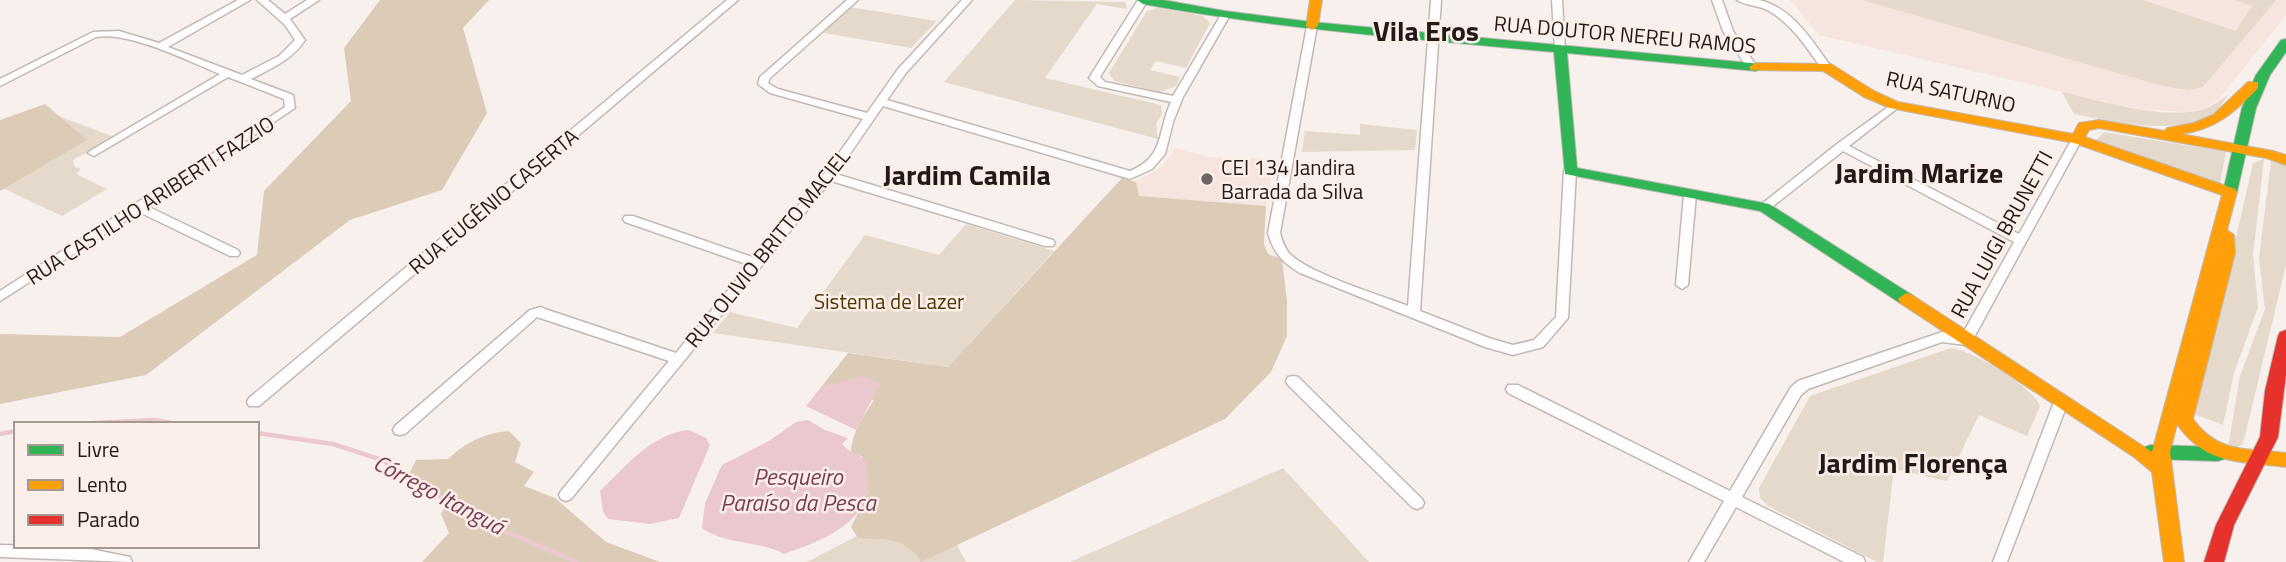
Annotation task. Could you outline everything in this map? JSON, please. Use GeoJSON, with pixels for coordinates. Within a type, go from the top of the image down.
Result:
{"type":"FeatureCollection","features":[{"type":"Feature","properties":{"kind":"street"},"geometry":{"type":"LineString","coordinates":[[160,47],[245,0]]}},
{"type":"Feature","properties":{"kind":"street"},"geometry":{"type":"LineString","coordinates":[[0,83],[105,31],[115,31],[243,79],[296,47],[300,40],[285,18],[262,0]]}},
{"type":"Feature","properties":{"kind":"street"},"geometry":{"type":"LineString","coordinates":[[285,18],[314,0]]}},
{"type":"Feature","properties":{"kind":"street","name":"RUA EUGÊNIO CASERTA"},"geometry":{"type":"LineString","coordinates":[[254,402],[733,0]]}},
{"type":"Feature","properties":{"kind":"street"},"geometry":{"type":"LineString","coordinates":[[853,0],[765,76],[763,85],[774,91],[868,117]]}},
{"type":"Feature","properties":{"kind":"street","name":"RUA OLIVIO BRITTO MACIEL"},"geometry":{"type":"LineString","coordinates":[[566,495],[829,176],[902,71],[967,0]]}},
{"type":"Feature","properties":{"kind":"street"},"geometry":{"type":"LineString","coordinates":[[1143,0],[1094,78],[1102,84],[1178,100]]}},
{"type":"Feature","properties":{"kind":"street","name":"RUA DOUTOR NEREU RAMOS"},"geometry":{"type":"LineString","coordinates":[[1143,0],[1225,15],[1560,50],[1752,67],[1826,67]]}},
{"type":"Feature","properties":{"kind":"street"},"geometry":{"type":"LineString","coordinates":[[1316,0],[1307,22],[1274,233],[1278,249],[1290,262],[1304,270],[1513,351],[1538,344],[1562,318],[1570,172],[1556,0]]}},
{"type":"Feature","properties":{"kind":"street"},"geometry":{"type":"LineString","coordinates":[[1414,313],[1436,0]]}},
{"type":"Feature","properties":{"kind":"street"},"geometry":{"type":"LineString","coordinates":[[1717,0],[1728,31],[1752,67]]}},
{"type":"Feature","properties":{"kind":"street","name":"RUA SATURNO"},"geometry":{"type":"LineString","coordinates":[[1742,0],[1766,4],[1786,16],[1826,67],[1869,94],[1895,105],[2080,133]]}},
{"type":"Feature","properties":{"kind":"street"},"geometry":{"type":"LineString","coordinates":[[881,102],[1130,175],[1145,169],[1157,159],[1165,145],[1168,122],[1178,100],[1225,15]]}},
{"type":"Feature","properties":{"kind":"street"},"geometry":{"type":"LineString","coordinates":[[2144,131],[2192,129],[2219,120],[2263,75],[2286,43]]}},
{"type":"Feature","properties":{"kind":"street"},"geometry":{"type":"LineString","coordinates":[[94,153],[228,74]]}},
{"type":"Feature","properties":{"kind":"street"},"geometry":{"type":"LineString","coordinates":[[2174,562],[2161,452],[2230,194],[2249,108],[2263,75]]}},
{"type":"Feature","properties":{"kind":"street","name":"RUA CASTILHO ARIBERTI FAZZIO"},"geometry":{"type":"LineString","coordinates":[[0,297],[290,108],[289,97],[243,79]]}},
{"type":"Feature","properties":{"kind":"street"},"geometry":{"type":"LineString","coordinates":[[1764,207],[1895,105]]}},
{"type":"Feature","properties":{"kind":"street"},"geometry":{"type":"LineString","coordinates":[[2080,133],[2099,124],[2144,131],[2239,157],[2268,154],[2286,160]]}},
{"type":"Feature","properties":{"kind":"street"},"geometry":{"type":"LineString","coordinates":[[2080,133],[2103,148],[2230,194]]}},
{"type":"Feature","properties":{"kind":"street","name":"RUA LUIGI BRUNETTI"},"geometry":{"type":"LineString","coordinates":[[1696,562],[1796,391],[1803,385],[1942,337],[1966,341],[2080,133]]}},
{"type":"Feature","properties":{"kind":"street"},"geometry":{"type":"LineString","coordinates":[[1841,146],[2022,241]]}},
{"type":"Feature","properties":{"kind":"street"},"geometry":{"type":"LineString","coordinates":[[1570,172],[1764,207],[2140,452],[2159,467],[2164,477]]}},
{"type":"Feature","properties":{"kind":"street"},"geometry":{"type":"LineString","coordinates":[[829,176],[1049,243]]}},
{"type":"Feature","properties":{"kind":"street"},"geometry":{"type":"LineString","coordinates":[[1682,285],[1690,194]]}},
{"type":"Feature","properties":{"kind":"street"},"geometry":{"type":"LineString","coordinates":[[139,207],[234,253]]}},
{"type":"Feature","properties":{"kind":"street"},"geometry":{"type":"LineString","coordinates":[[2221,454],[2199,442],[2188,430],[2184,420],[2227,253],[2225,211]]}},
{"type":"Feature","properties":{"kind":"street"},"geometry":{"type":"LineString","coordinates":[[628,219],[756,263]]}},
{"type":"Feature","properties":{"kind":"street"},"geometry":{"type":"LineString","coordinates":[[400,430],[534,313],[541,312],[679,359]]}},
{"type":"Feature","properties":{"kind":"street"},"geometry":{"type":"LineString","coordinates":[[2214,562],[2225,525],[2269,437],[2274,391],[2286,336]]}},
{"type":"Feature","properties":{"kind":"street"},"geometry":{"type":"LineString","coordinates":[[1293,381],[1417,503]]}},
{"type":"Feature","properties":{"kind":"street"},"geometry":{"type":"LineString","coordinates":[[1513,389],[1858,562]]}},
{"type":"Feature","properties":{"kind":"street"},"geometry":{"type":"LineString","coordinates":[[2274,391],[2286,416]]}},
{"type":"Feature","properties":{"kind":"street"},"geometry":{"type":"LineString","coordinates":[[2000,562],[2061,402]]}},
{"type":"Feature","properties":{"kind":"street"},"geometry":{"type":"LineString","coordinates":[[2140,452],[2221,454],[2235,457],[2259,455],[2286,460]]}},
{"type":"Feature","properties":{"kind":"street"},"geometry":{"type":"LineString","coordinates":[[2249,476],[2258,471],[2286,466]]}},
{"type":"Feature","properties":{"kind":"street"},"geometry":{"type":"LineString","coordinates":[[0,551],[85,550],[125,562]]}},
{"type":"Feature","properties":{"kind":"shaded area"},"geometry":{"type":"Polygon","coordinates":[[[380,0],[489,0],[463,28],[487,113],[442,190],[350,220],[146,375],[0,404],[0,334],[120,337],[257,255],[264,191],[351,101],[344,48],[380,0]]]}},
{"type":"Feature","properties":{"kind":"shaded area"},"geometry":{"type":"Polygon","coordinates":[[[1790,0],[2286,0],[2286,15],[2219,99],[2206,108],[2186,112],[2114,104],[1819,35],[1790,0]]]}},
{"type":"Feature","properties":{"kind":"shaded area"},"geometry":{"type":"Polygon","coordinates":[[[45,104],[87,140],[0,191],[0,120],[45,104]]]}},
{"type":"Feature","properties":{"kind":"shaded area","name":"CEI 134 Jandira Barrada da Silva"},"geometry":{"type":"Polygon","coordinates":[[[1176,148],[1210,157],[1275,159],[1266,206],[1138,196],[1136,182],[1161,167],[1176,148]]]}},
{"type":"Feature","properties":{"kind":"shaded area"},"geometry":{"type":"Polygon","coordinates":[[[1122,178],[1136,182],[1139,196],[1266,206],[1264,244],[1268,254],[1282,259],[1287,301],[1287,336],[1271,372],[1225,419],[921,562],[915,553],[901,543],[858,538],[851,527],[868,492],[862,456],[851,454],[858,426],[874,400],[822,386],[848,353],[948,367],[1122,178]]]}},
{"type":"Feature","properties":{"kind":"shaded area"},"geometry":{"type":"Polygon","coordinates":[[[509,431],[521,443],[515,462],[534,472],[524,486],[555,498],[606,542],[660,562],[422,562],[449,533],[441,514],[447,500],[408,476],[416,460],[448,459],[476,439],[509,431]]]}},
{"type":"Feature","properties":{"kind":"green space"},"geometry":{"type":"Polygon","coordinates":[[[1015,0],[1125,2],[1127,9],[1097,4],[1045,78],[1161,105],[1162,114],[1156,124],[1158,139],[944,82],[1015,0]]]}},
{"type":"Feature","properties":{"kind":"green space"},"geometry":{"type":"Polygon","coordinates":[[[1862,0],[2143,0],[2236,31],[2252,6],[2234,0],[2276,0],[2203,87],[2188,90],[2163,86],[1862,0]]]}},
{"type":"Feature","properties":{"kind":"green space"},"geometry":{"type":"Polygon","coordinates":[[[849,7],[937,21],[911,48],[819,32],[849,7]]]}},
{"type":"Feature","properties":{"kind":"green space"},"geometry":{"type":"Polygon","coordinates":[[[1158,8],[1203,16],[1210,23],[1186,68],[1156,61],[1150,70],[1180,77],[1176,86],[1160,92],[1114,81],[1109,73],[1147,11],[1158,8]]]}},
{"type":"Feature","properties":{"kind":"green space"},"geometry":{"type":"Polygon","coordinates":[[[2062,92],[2171,113],[2205,109],[2229,94],[2210,116],[2196,122],[2162,126],[2124,123],[2074,114],[2062,92]]]}},
{"type":"Feature","properties":{"kind":"green space"},"geometry":{"type":"Polygon","coordinates":[[[56,115],[114,137],[73,160],[75,167],[81,169],[76,174],[107,189],[62,216],[0,187],[56,115]]]}},
{"type":"Feature","properties":{"kind":"green space"},"geometry":{"type":"Polygon","coordinates":[[[1360,124],[1417,130],[1415,150],[1302,152],[1305,131],[1360,135],[1360,124]]]}},
{"type":"Feature","properties":{"kind":"green space"},"geometry":{"type":"Polygon","coordinates":[[[2104,132],[2226,152],[2220,184],[2096,140],[2104,132]]]}},
{"type":"Feature","properties":{"kind":"green space"},"geometry":{"type":"Polygon","coordinates":[[[2264,159],[2253,255],[2258,307],[2234,373],[2223,425],[2189,412],[2228,273],[2253,163],[2264,159]]]}},
{"type":"Feature","properties":{"kind":"green space"},"geometry":{"type":"Polygon","coordinates":[[[2271,161],[2286,164],[2286,265],[2243,444],[2236,448],[2228,447],[2240,376],[2265,309],[2259,258],[2271,161]]]}},
{"type":"Feature","properties":{"kind":"green space","name":"Sistema de Lazer"},"geometry":{"type":"Polygon","coordinates":[[[966,224],[1054,251],[948,367],[713,333],[730,312],[797,328],[865,235],[939,255],[966,224]]]}},
{"type":"Feature","properties":{"kind":"green space"},"geometry":{"type":"Polygon","coordinates":[[[1951,348],[1973,355],[2001,371],[2026,389],[2040,406],[2027,436],[1979,415],[1947,481],[1894,469],[1883,562],[1877,562],[1768,506],[1760,498],[1759,488],[1810,396],[1951,348]]]}},
{"type":"Feature","properties":{"kind":"green space"},"geometry":{"type":"Polygon","coordinates":[[[1283,468],[1369,562],[1070,562],[1283,468]]]}},
{"type":"Feature","properties":{"kind":"green space"},"geometry":{"type":"Polygon","coordinates":[[[857,536],[894,540],[912,547],[957,545],[966,562],[807,562],[857,536]]]}},
{"type":"Feature","properties":{"kind":"water"},"geometry":{"type":"Polygon","coordinates":[[[865,376],[880,384],[856,430],[806,406],[822,386],[865,376]]]}},
{"type":"Feature","properties":{"kind":"water","name":"Pesqueiro Paraíso da Pesca"},"geometry":{"type":"Polygon","coordinates":[[[808,420],[825,430],[848,438],[842,444],[867,462],[867,495],[854,517],[833,533],[784,554],[763,546],[721,537],[702,528],[705,503],[722,465],[769,441],[796,422],[808,420]]]}},
{"type":"Feature","properties":{"kind":"water"},"geometry":{"type":"Polygon","coordinates":[[[689,430],[706,438],[710,445],[679,518],[650,524],[608,519],[603,511],[600,491],[651,444],[689,430]]]}},
{"type":"Feature","properties":{"kind":"waterway","name":"Córrego Itanguá"},"geometry":{"type":"LineString","coordinates":[[114,422],[166,422]]}},
{"type":"Feature","properties":{"kind":"waterway","name":"Córrego Itanguá"},"geometry":{"type":"LineString","coordinates":[[0,434],[14,431]]}},
{"type":"Feature","properties":{"kind":"waterway","name":"Córrego Itanguá"},"geometry":{"type":"LineString","coordinates":[[259,433],[333,444],[382,460],[475,518],[576,562]]}},
{"type":"Feature","properties":{"kind":"traffic: fast"},"geometry":{"type":"LineString","coordinates":[[1143,0],[1225,15],[1312,26],[1756,67]]}},
{"type":"Feature","properties":{"kind":"traffic: fast"},"geometry":{"type":"LineString","coordinates":[[2230,192],[2249,108],[2263,75],[2286,43]]}},
{"type":"Feature","properties":{"kind":"traffic: fast"},"geometry":{"type":"LineString","coordinates":[[1560,50],[1570,171],[1764,207],[1906,299]]}},
{"type":"Feature","properties":{"kind":"traffic: fast"},"geometry":{"type":"LineString","coordinates":[[2151,452],[2218,454]]}},
{"type":"Feature","properties":{"kind":"traffic: slow"},"geometry":{"type":"LineString","coordinates":[[1312,26],[1316,0]]}},
{"type":"Feature","properties":{"kind":"traffic: slow"},"geometry":{"type":"LineString","coordinates":[[1756,67],[1826,67],[1869,94],[1895,105],[2077,139],[2230,193]]}},
{"type":"Feature","properties":{"kind":"traffic: slow"},"geometry":{"type":"LineString","coordinates":[[2172,131],[2198,127],[2218,118],[2253,85]]}},
{"type":"Feature","properties":{"kind":"traffic: slow"},"geometry":{"type":"LineString","coordinates":[[2077,139],[2084,126],[2099,124],[2268,154],[2286,160]]}},
{"type":"Feature","properties":{"kind":"traffic: slow"},"geometry":{"type":"LineString","coordinates":[[2174,562],[2161,452],[2230,192]]}},
{"type":"Feature","properties":{"kind":"traffic: slow"},"geometry":{"type":"LineString","coordinates":[[2226,235],[2227,253],[2184,420],[2194,434],[2216,450],[2228,454],[2286,460]]}},
{"type":"Feature","properties":{"kind":"traffic: slow"},"geometry":{"type":"LineString","coordinates":[[1906,299],[2140,452],[2159,467],[2164,477]]}},
{"type":"Feature","properties":{"kind":"traffic: jam"},"geometry":{"type":"LineString","coordinates":[[2214,562],[2225,525],[2269,437],[2274,391],[2286,336]]}},
{"type":"Feature","properties":{"kind":"place","name":"CEI 134 Jandira Barrada da Silva"},"geometry":{"type":"Point","coordinates":[1207,179]}},
{"type":"Feature","properties":{"kind":"district","name":"Vila Eros"},"geometry":{"type":"Point","coordinates":[1426,30]}},
{"type":"Feature","properties":{"kind":"district","name":"Jardim Marize"},"geometry":{"type":"Point","coordinates":[1919,172]}},
{"type":"Feature","properties":{"kind":"district","name":"Jardim Camila"},"geometry":{"type":"Point","coordinates":[967,174]}},
{"type":"Feature","properties":{"kind":"district","name":"Jardim Florença"},"geometry":{"type":"Point","coordinates":[1913,462]}}]}
